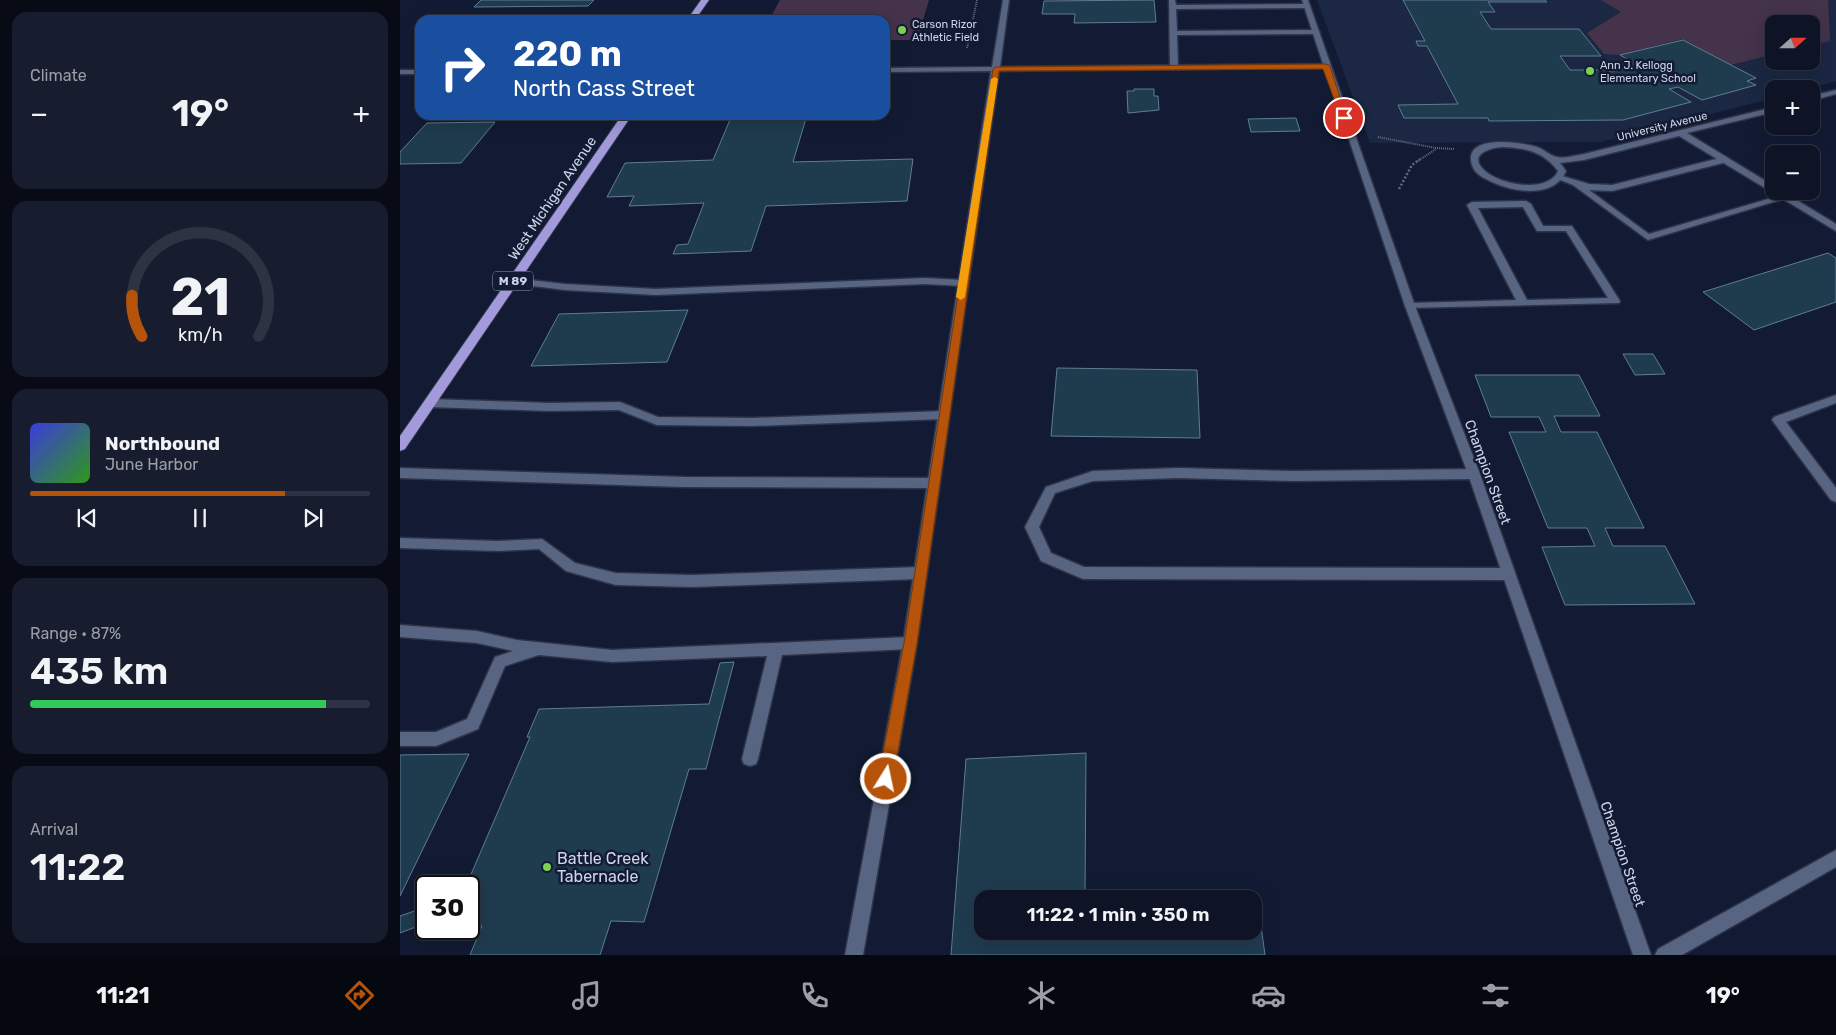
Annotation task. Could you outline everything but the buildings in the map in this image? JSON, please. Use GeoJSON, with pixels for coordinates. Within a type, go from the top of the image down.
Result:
{"type":"FeatureCollection","features":[{"type":"Feature","properties":{"kind":"highway"},"geometry":{"type":"LineString","coordinates":[[694,15],[705,0]]}},
{"type":"Feature","properties":{"kind":"highway","name":"West Michigan Avenue"},"geometry":{"type":"LineString","coordinates":[[400,446],[624,120]]}},
{"type":"Feature","properties":{"kind":"street"},"geometry":{"type":"LineString","coordinates":[[854,955],[910,643],[932,483],[1006,0]]}},
{"type":"Feature","properties":{"kind":"street"},"geometry":{"type":"LineString","coordinates":[[1174,67],[1172,4],[1306,3]]}},
{"type":"Feature","properties":{"kind":"street","name":"Champion Street"},"geometry":{"type":"LineString","coordinates":[[1306,3],[1326,66],[1410,306],[1474,474],[1642,955]]}},
{"type":"Feature","properties":{"kind":"street"},"geometry":{"type":"LineString","coordinates":[[1172,33],[1316,32]]}},
{"type":"Feature","properties":{"kind":"street"},"geometry":{"type":"LineString","coordinates":[[890,70],[1326,66]]}},
{"type":"Feature","properties":{"kind":"street"},"geometry":{"type":"LineString","coordinates":[[400,72],[415,72]]}},
{"type":"Feature","properties":{"kind":"street"},"geometry":{"type":"LineString","coordinates":[[1820,96],[1836,92]]}},
{"type":"Feature","properties":{"kind":"street","name":"University Avenue"},"geometry":{"type":"LineString","coordinates":[[1554,160],[1584,156],[1682,134],[1765,111]]}},
{"type":"Feature","properties":{"kind":"street"},"geometry":{"type":"LineString","coordinates":[[1682,134],[1765,185]]}},
{"type":"Feature","properties":{"kind":"street"},"geometry":{"type":"LineString","coordinates":[[1501,144],[1529,147],[1554,160],[1562,171],[1559,178],[1543,187],[1515,187],[1488,177],[1479,170],[1475,163],[1475,156],[1480,150],[1501,144]]}},
{"type":"Feature","properties":{"kind":"street"},"geometry":{"type":"LineString","coordinates":[[1577,185],[1612,188],[1724,160]]}},
{"type":"Feature","properties":{"kind":"street"},"geometry":{"type":"LineString","coordinates":[[1559,178],[1577,185],[1648,236],[1774,200]]}},
{"type":"Feature","properties":{"kind":"street"},"geometry":{"type":"LineString","coordinates":[[1790,200],[1836,228]]}},
{"type":"Feature","properties":{"kind":"street"},"geometry":{"type":"LineString","coordinates":[[1410,306],[1615,301],[1569,228],[1540,229],[1526,204],[1472,206],[1523,303]]}},
{"type":"Feature","properties":{"kind":"street"},"geometry":{"type":"LineString","coordinates":[[513,280],[565,287],[656,292],[925,281],[963,283]]}},
{"type":"Feature","properties":{"kind":"street"},"geometry":{"type":"LineString","coordinates":[[1836,399],[1778,420],[1836,497]]}},
{"type":"Feature","properties":{"kind":"street"},"geometry":{"type":"LineString","coordinates":[[430,403],[549,407],[620,406],[657,421],[752,422],[943,415]]}},
{"type":"Feature","properties":{"kind":"street"},"geometry":{"type":"LineString","coordinates":[[400,473],[684,482],[932,483]]}},
{"type":"Feature","properties":{"kind":"street"},"geometry":{"type":"LineString","coordinates":[[1474,474],[1294,476],[1178,474],[1093,476],[1050,490],[1032,527],[1046,557],[1083,573],[1508,574]]}},
{"type":"Feature","properties":{"kind":"street"},"geometry":{"type":"LineString","coordinates":[[400,542],[498,546],[542,544],[571,567],[616,579],[692,581],[919,573]]}},
{"type":"Feature","properties":{"kind":"street"},"geometry":{"type":"LineString","coordinates":[[400,631],[477,637],[517,646],[612,656],[910,643]]}},
{"type":"Feature","properties":{"kind":"street"},"geometry":{"type":"LineString","coordinates":[[400,739],[436,739],[472,724],[500,662],[539,648]]}},
{"type":"Feature","properties":{"kind":"street"},"geometry":{"type":"LineString","coordinates":[[750,759],[776,648]]}},
{"type":"Feature","properties":{"kind":"street"},"geometry":{"type":"LineString","coordinates":[[1664,955],[1836,858]]}},
{"type":"Feature","properties":{"kind":"path"},"geometry":{"type":"LineString","coordinates":[[966,55],[977,0]]}},
{"type":"Feature","properties":{"kind":"path"},"geometry":{"type":"LineString","coordinates":[[1378,138],[1436,148],[1462,149]]}},
{"type":"Feature","properties":{"kind":"path"},"geometry":{"type":"LineString","coordinates":[[1399,189],[1412,165],[1436,148]]}},
{"type":"Feature","properties":{"kind":"shaded area","name":"Carson Rizor Athletic Field"},"geometry":{"type":"Polygon","coordinates":[[[780,0],[929,0],[917,40],[890,40],[890,15],[772,15],[780,0]]]}},
{"type":"Feature","properties":{"kind":"shaded area","name":"Ann J. Kellogg Elementary School"},"geometry":{"type":"Polygon","coordinates":[[[1317,0],[1836,0],[1836,81],[1820,85],[1820,80],[1765,80],[1765,100],[1601,142],[1370,143],[1317,0]]]}},
{"type":"Feature","properties":{"kind":"shaded area"},"geometry":{"type":"Polygon","coordinates":[[[1601,0],[1828,0],[1830,41],[1820,43],[1820,15],[1765,15],[1765,56],[1731,65],[1682,39],[1619,55],[1604,54],[1587,33],[1621,12],[1601,0]]]}},
{"type":"Feature","properties":{"kind":"slow traffic"},"geometry":{"type":"LineString","coordinates":[[961,297],[995,79]]}},
{"type":"Feature","properties":{"kind":"place","name":"Carson Rizor Athletic Field"},"geometry":{"type":"Point","coordinates":[902,30]}},
{"type":"Feature","properties":{"kind":"place","name":"Ann J. Kellogg Elementary School"},"geometry":{"type":"Point","coordinates":[1590,71]}},
{"type":"Feature","properties":{"kind":"place","name":"Battle Creek Tabernacle"},"geometry":{"type":"Point","coordinates":[547,867]}},
{"type":"Feature","properties":{"kind":"route"},"geometry":{"type":"LineString","coordinates":[[886,779],[910,643],[932,483],[996,69],[1326,66],[1344,118]]}}]}
